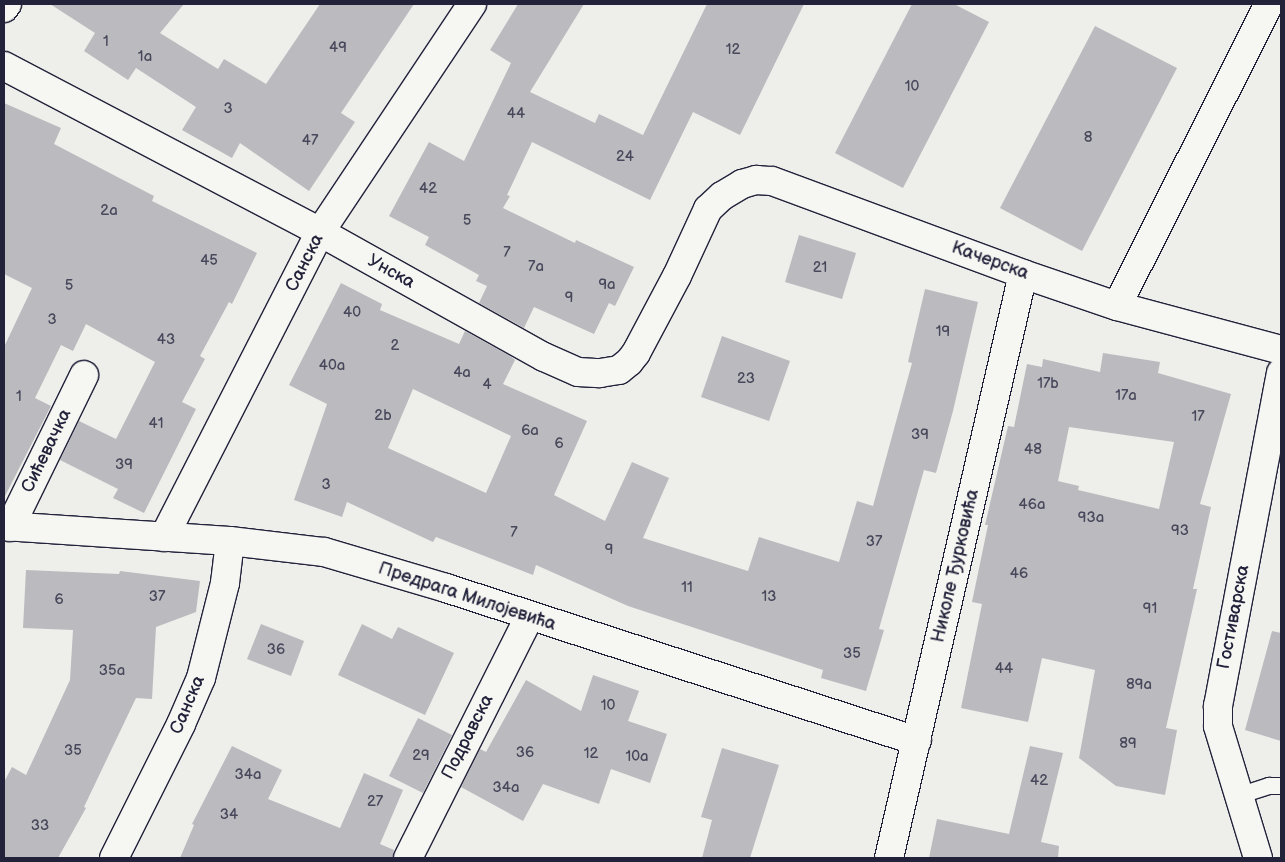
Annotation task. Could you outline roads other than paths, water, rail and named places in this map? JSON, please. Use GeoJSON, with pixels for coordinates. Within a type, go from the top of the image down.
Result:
{"type":"FeatureCollection","features":[{"type":"Feature","properties":{"kind":"street"},"geometry":{"type":"LineString","coordinates":[[4,8],[7,4]]}},
{"type":"Feature","properties":{"kind":"street","name":"Санска"},"geometry":{"type":"LineString","coordinates":[[164,537],[320,232],[472,4]]}},
{"type":"Feature","properties":{"kind":"street"},"geometry":{"type":"LineString","coordinates":[[1117,306],[1269,4]]}},
{"type":"Feature","properties":{"kind":"street","name":"Унска"},"geometry":{"type":"LineString","coordinates":[[4,66],[320,232],[544,357],[578,372],[600,373],[619,370],[636,353],[708,209]]}},
{"type":"Feature","properties":{"kind":"street","name":"Качерска"},"geometry":{"type":"LineString","coordinates":[[708,209],[722,196],[742,184],[756,180],[772,180],[1024,274],[1117,306],[1281,350]]}},
{"type":"Feature","properties":{"kind":"street","name":"Николе Ђурковића"},"geometry":{"type":"LineString","coordinates":[[889,858],[1024,274]]}},
{"type":"Feature","properties":{"kind":"street","name":"Гостиварска"},"geometry":{"type":"LineString","coordinates":[[1258,858],[1218,726],[1218,706],[1281,373]]}},
{"type":"Feature","properties":{"kind":"street","name":"Сићевачка"},"geometry":{"type":"LineString","coordinates":[[7,526],[84,375]]}},
{"type":"Feature","properties":{"kind":"street","name":"Предрага Милојевића"},"geometry":{"type":"LineString","coordinates":[[7,526],[230,541],[310,549],[331,554],[917,740]]}},
{"type":"Feature","properties":{"kind":"street","name":"Санска"},"geometry":{"type":"LineString","coordinates":[[114,858],[181,724],[201,678],[225,583],[230,541]]}},
{"type":"Feature","properties":{"kind":"street","name":"Подравска"},"geometry":{"type":"LineString","coordinates":[[408,858],[529,617]]}},
{"type":"Feature","properties":{"kind":"lane"},"geometry":{"type":"LineString","coordinates":[[1238,796],[1269,786],[1281,786]]}}]}
